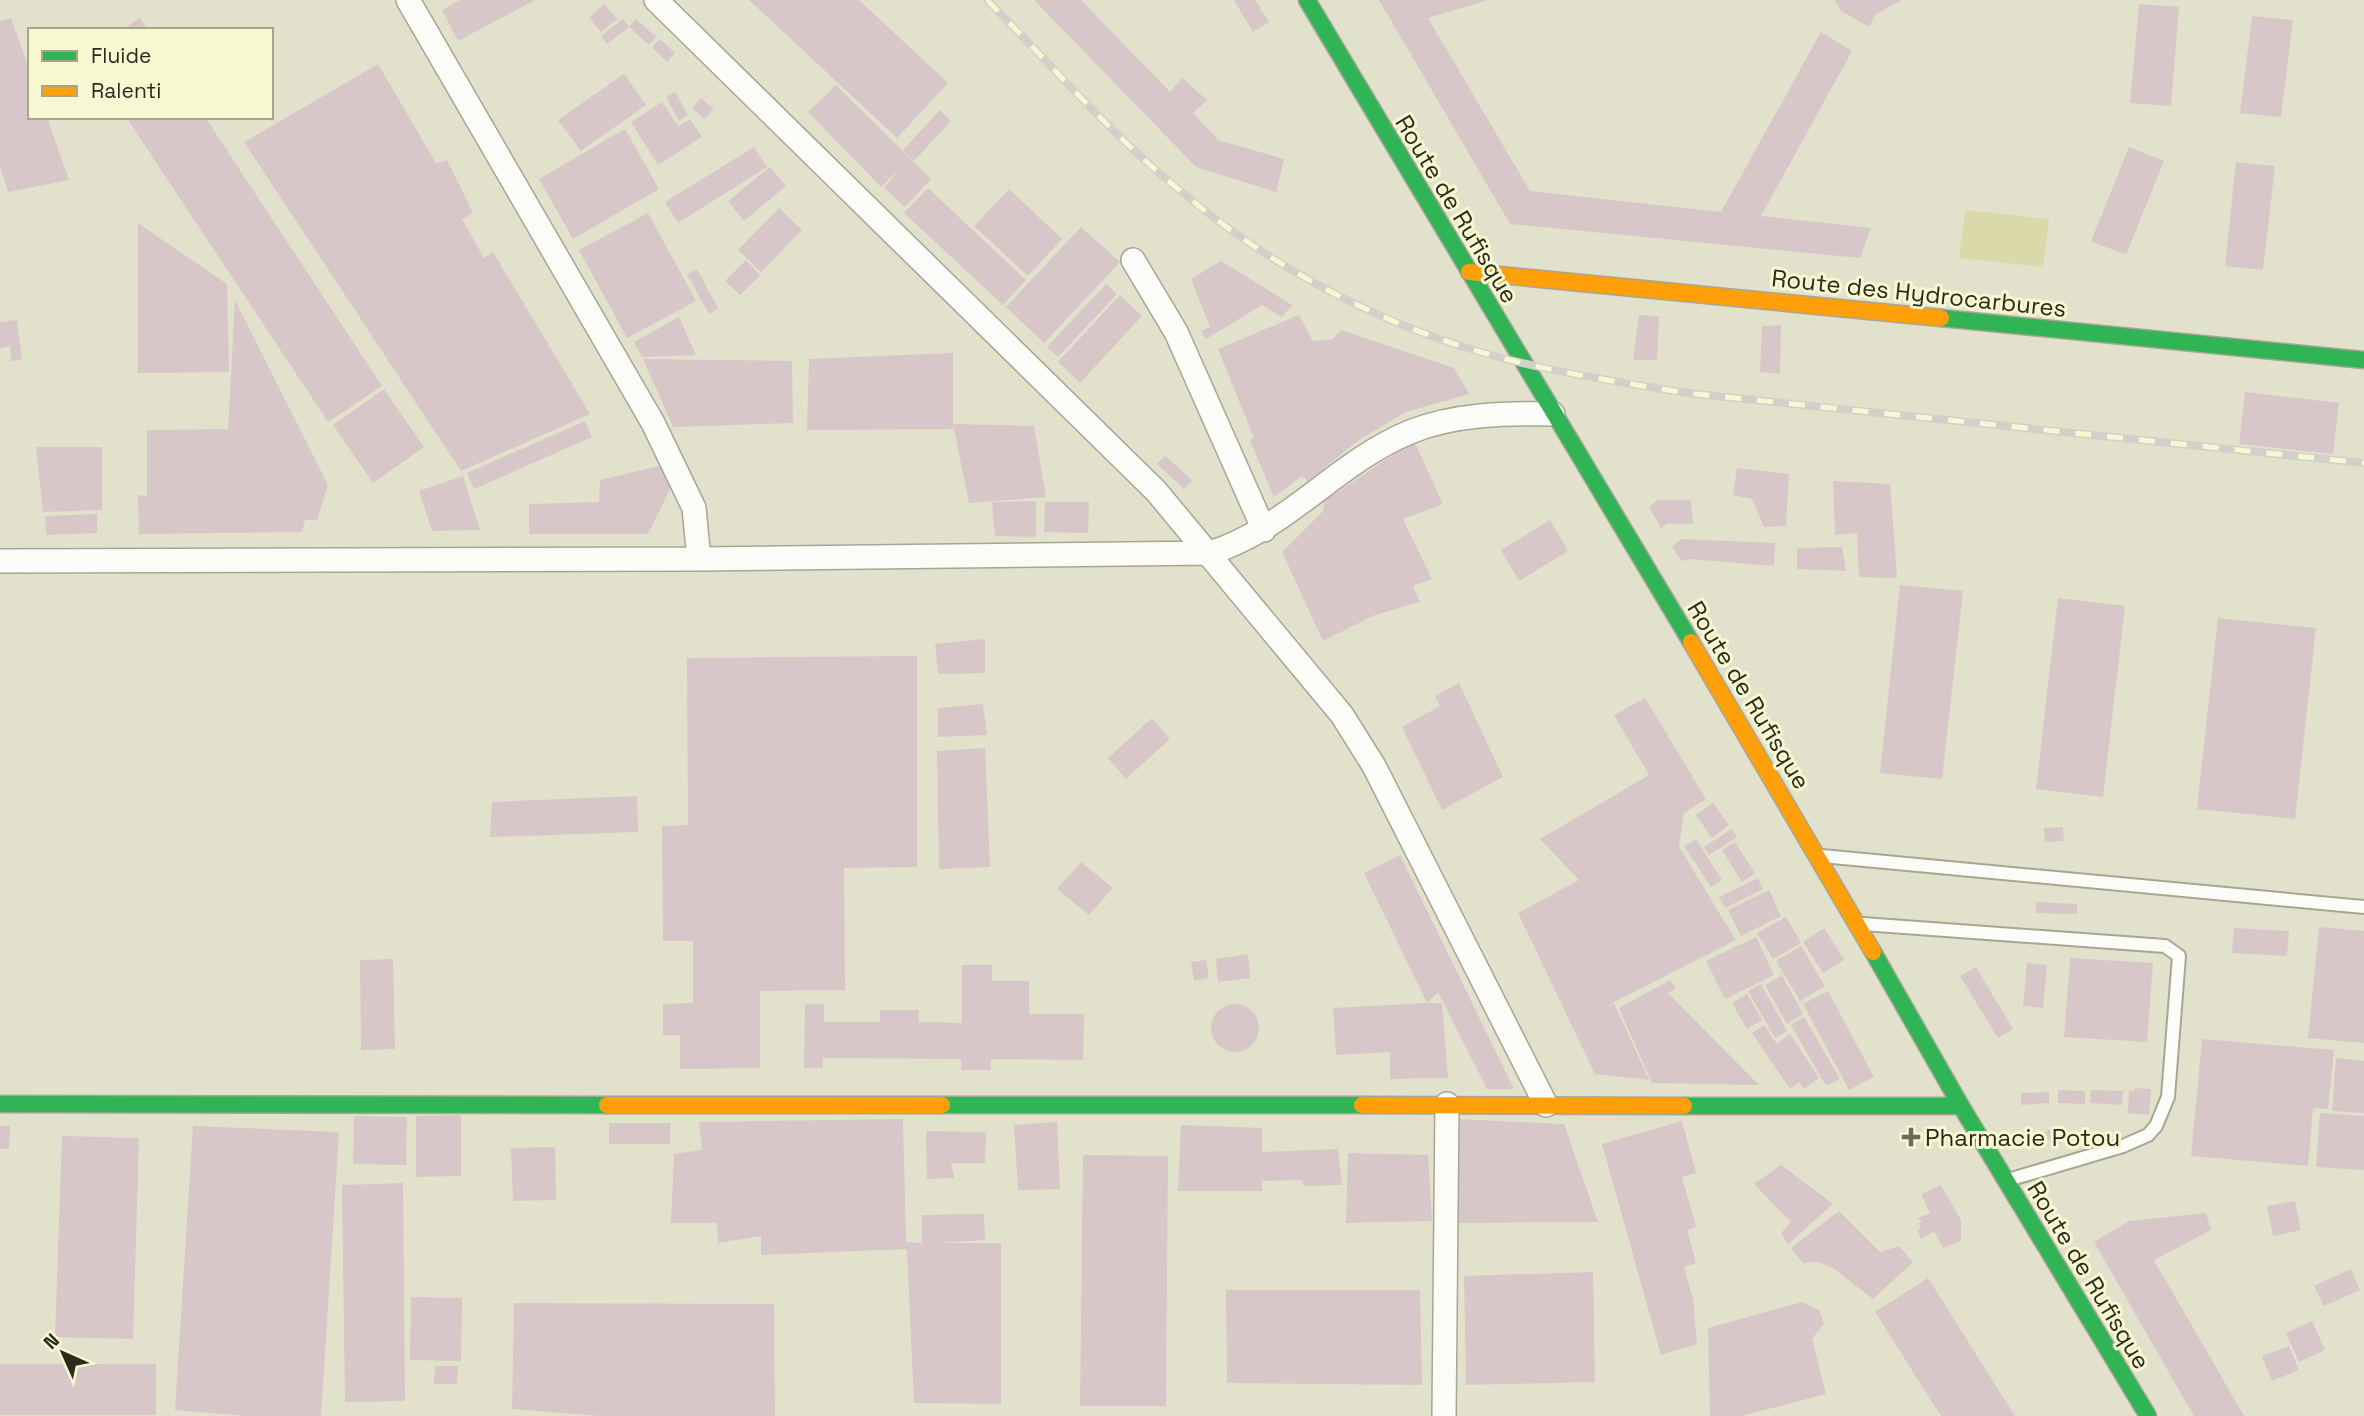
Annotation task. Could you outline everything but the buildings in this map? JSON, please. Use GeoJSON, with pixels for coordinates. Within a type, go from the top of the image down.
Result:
{"type":"FeatureCollection","features":[{"type":"Feature","properties":{"kind":"street"},"geometry":{"type":"LineString","coordinates":[[408,0],[653,423],[694,508],[699,559]]}},
{"type":"Feature","properties":{"kind":"street"},"geometry":{"type":"LineString","coordinates":[[656,0],[1146,482],[1210,553],[1342,715],[1374,766],[1546,1105]]}},
{"type":"Feature","properties":{"kind":"street","name":"Route de Rufisque"},"geometry":{"type":"LineString","coordinates":[[1307,0],[1818,855],[1961,1106],[2148,1416]]}},
{"type":"Feature","properties":{"kind":"street"},"geometry":{"type":"LineString","coordinates":[[1133,260],[1182,343],[1264,530]]}},
{"type":"Feature","properties":{"kind":"street","name":"Route des Hydrocarbures"},"geometry":{"type":"LineString","coordinates":[[1469,272],[2364,360]]}},
{"type":"Feature","properties":{"kind":"street"},"geometry":{"type":"LineString","coordinates":[[0,561],[699,559],[1210,553],[1239,544],[1264,530],[1367,456],[1411,431],[1469,417],[1553,414]]}},
{"type":"Feature","properties":{"kind":"street"},"geometry":{"type":"LineString","coordinates":[[0,1104],[1961,1106]]}},
{"type":"Feature","properties":{"kind":"street"},"geometry":{"type":"LineString","coordinates":[[1444,1416],[1447,1104]]}},
{"type":"Feature","properties":{"kind":"lane"},"geometry":{"type":"LineString","coordinates":[[1818,855],[2364,907]]}},
{"type":"Feature","properties":{"kind":"lane"},"geometry":{"type":"LineString","coordinates":[[1856,924],[2165,946],[2179,956],[2168,1097],[2156,1126],[2148,1135],[2123,1146],[2006,1181]]}},
{"type":"Feature","properties":{"kind":"green space"},"geometry":{"type":"Polygon","coordinates":[[[1965,210],[2049,219],[2043,267],[1959,258],[1965,210]]]}},
{"type":"Feature","properties":{"kind":"railway"},"geometry":{"type":"LineString","coordinates":[[987,0],[1123,140],[1171,183],[1238,235],[1309,280],[1347,300],[1464,347],[1547,368],[1687,393],[2364,463]]}},
{"type":"Feature","properties":{"kind":"traffic: fast"},"geometry":{"type":"LineString","coordinates":[[1307,0],[1691,642]]}},
{"type":"Feature","properties":{"kind":"traffic: fast"},"geometry":{"type":"LineString","coordinates":[[1941,318],[2364,360]]}},
{"type":"Feature","properties":{"kind":"traffic: fast"},"geometry":{"type":"LineString","coordinates":[[1873,952],[1961,1106],[2148,1416]]}},
{"type":"Feature","properties":{"kind":"traffic: fast"},"geometry":{"type":"LineString","coordinates":[[0,1104],[607,1105]]}},
{"type":"Feature","properties":{"kind":"traffic: fast"},"geometry":{"type":"LineString","coordinates":[[942,1105],[1362,1105]]}},
{"type":"Feature","properties":{"kind":"traffic: fast"},"geometry":{"type":"LineString","coordinates":[[1684,1106],[1961,1106]]}},
{"type":"Feature","properties":{"kind":"traffic: slow"},"geometry":{"type":"LineString","coordinates":[[1469,272],[1941,318]]}},
{"type":"Feature","properties":{"kind":"traffic: slow"},"geometry":{"type":"LineString","coordinates":[[1691,642],[1873,952]]}},
{"type":"Feature","properties":{"kind":"traffic: slow"},"geometry":{"type":"LineString","coordinates":[[607,1105],[942,1105]]}},
{"type":"Feature","properties":{"kind":"traffic: slow"},"geometry":{"type":"LineString","coordinates":[[1362,1105],[1684,1106]]}},
{"type":"Feature","properties":{"kind":"place","name":"Pharmacie Potou"},"geometry":{"type":"Point","coordinates":[1911,1137]}}]}
